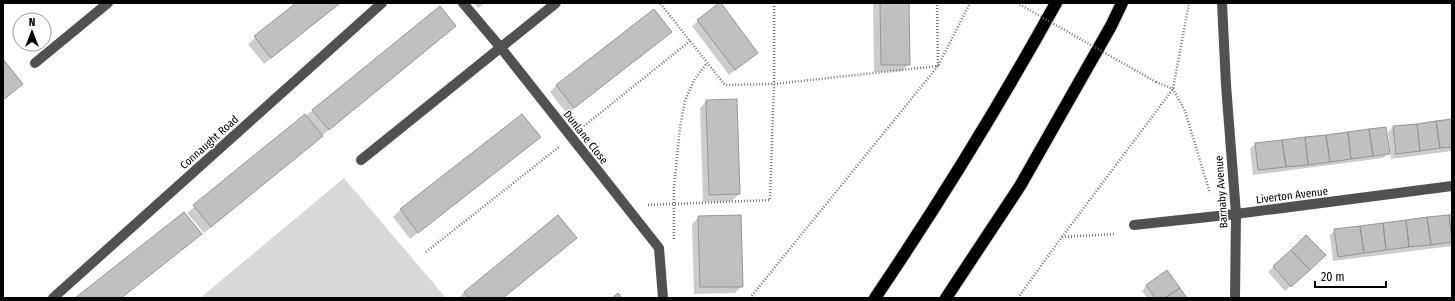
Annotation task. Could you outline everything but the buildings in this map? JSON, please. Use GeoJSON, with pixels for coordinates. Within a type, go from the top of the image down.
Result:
{"type":"FeatureCollection","features":[{"type":"Feature","properties":{"kind":"highway"},"geometry":{"type":"LineString","coordinates":[[875,298],[948,188],[989,122],[1056,3]]}},
{"type":"Feature","properties":{"kind":"highway"},"geometry":{"type":"LineString","coordinates":[[946,298],[1020,186],[1111,26],[1122,3]]}},
{"type":"Feature","properties":{"kind":"street"},"geometry":{"type":"LineString","coordinates":[[35,63],[108,3]]}},
{"type":"Feature","properties":{"kind":"street","name":"Connaught Road"},"geometry":{"type":"LineString","coordinates":[[53,298],[382,3]]}},
{"type":"Feature","properties":{"kind":"street","name":"Dunlane Close"},"geometry":{"type":"LineString","coordinates":[[463,3],[501,48],[659,248],[663,298]]}},
{"type":"Feature","properties":{"kind":"street"},"geometry":{"type":"LineString","coordinates":[[361,160],[556,3]]}},
{"type":"Feature","properties":{"kind":"street","name":"Barnaby Avenue"},"geometry":{"type":"LineString","coordinates":[[1222,3],[1226,85],[1236,214],[1235,298]]}},
{"type":"Feature","properties":{"kind":"street","name":"Liverton Avenue"},"geometry":{"type":"LineString","coordinates":[[1134,225],[1236,214],[1452,186]]}},
{"type":"Feature","properties":{"kind":"path"},"geometry":{"type":"LineString","coordinates":[[660,3],[725,85],[774,84],[938,66]]}},
{"type":"Feature","properties":{"kind":"path"},"geometry":{"type":"LineString","coordinates":[[625,206],[770,200],[774,84],[774,3]]}},
{"type":"Feature","properties":{"kind":"path"},"geometry":{"type":"LineString","coordinates":[[937,3],[938,66]]}},
{"type":"Feature","properties":{"kind":"path"},"geometry":{"type":"LineString","coordinates":[[750,298],[938,66],[970,3]]}},
{"type":"Feature","properties":{"kind":"path"},"geometry":{"type":"LineString","coordinates":[[1017,3],[1172,90],[1185,111],[1210,193]]}},
{"type":"Feature","properties":{"kind":"path"},"geometry":{"type":"LineString","coordinates":[[1018,298],[1172,90],[1189,3]]}},
{"type":"Feature","properties":{"kind":"path"},"geometry":{"type":"LineString","coordinates":[[674,243],[674,187],[685,101],[694,80],[707,63]]}},
{"type":"Feature","properties":{"kind":"path"},"geometry":{"type":"LineString","coordinates":[[1062,237],[1115,234]]}},
{"type":"Feature","properties":{"kind":"shaded area"},"geometry":{"type":"Polygon","coordinates":[[[344,178],[446,298],[200,298],[344,178]]]}}]}
